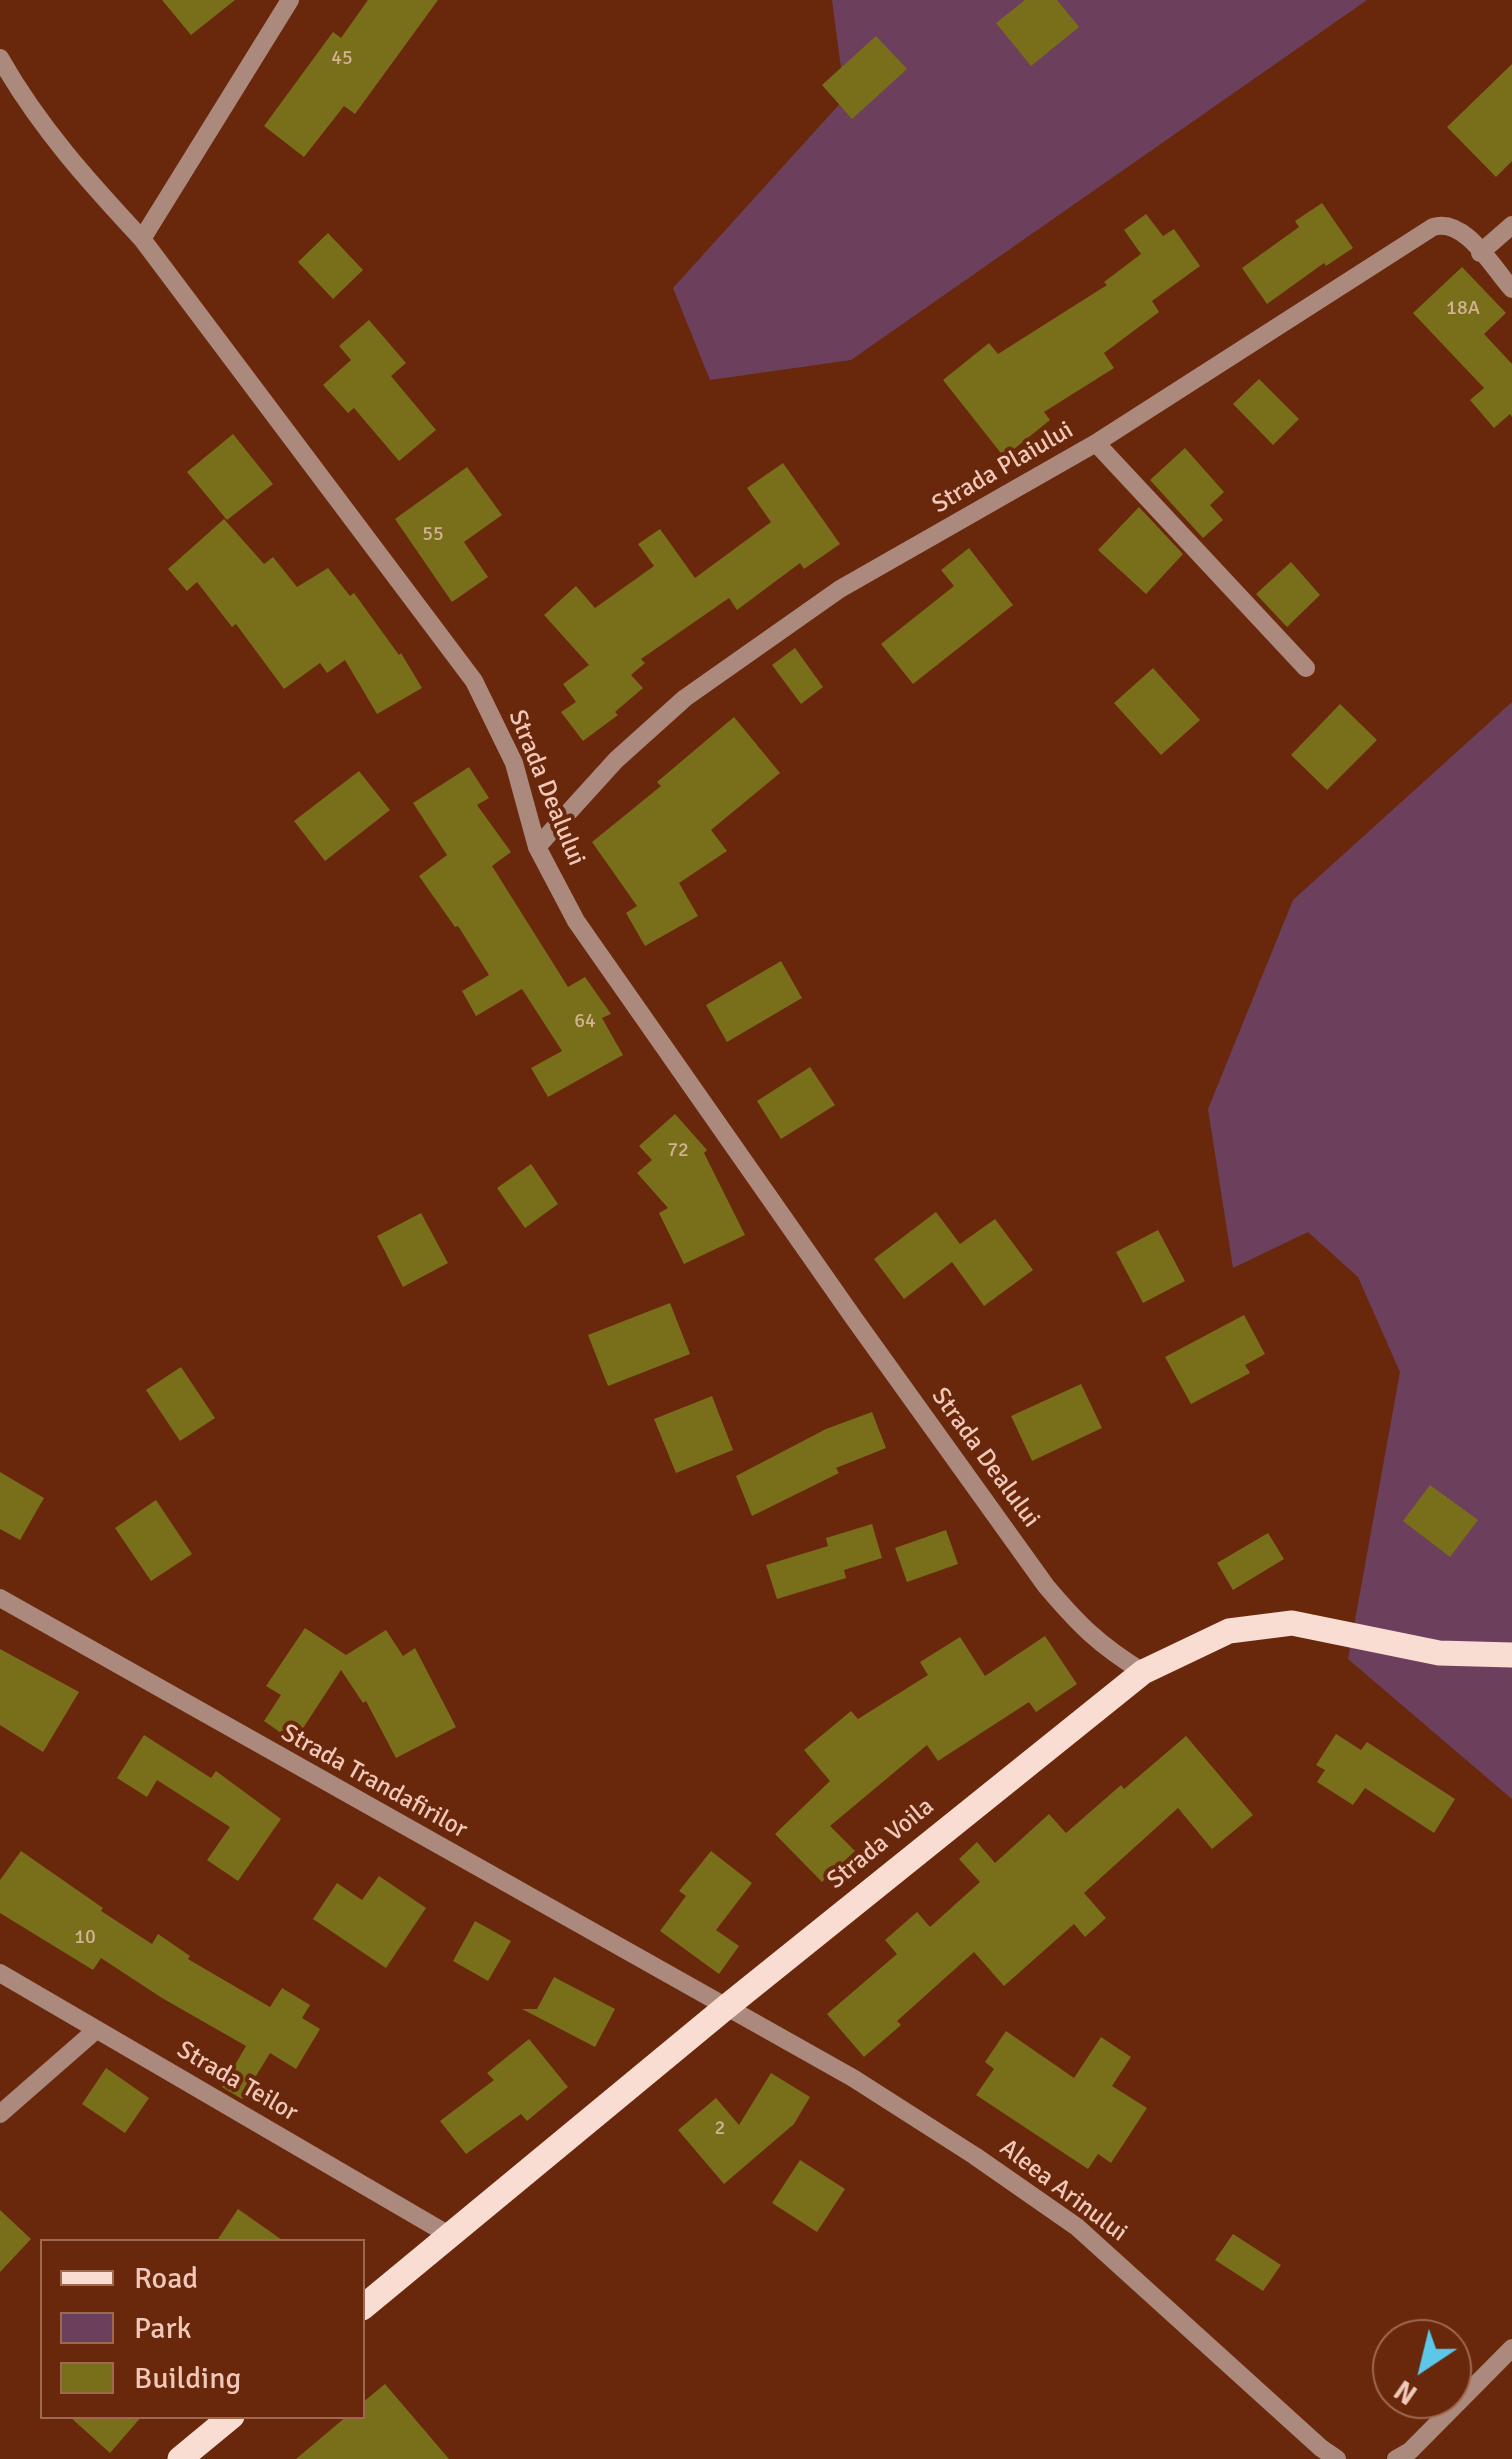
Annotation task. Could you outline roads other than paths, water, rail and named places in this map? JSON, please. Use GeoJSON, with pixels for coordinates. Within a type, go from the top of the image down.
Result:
{"type":"FeatureCollection","features":[{"type":"Feature","properties":{"kind":"main road","name":"Strada Voila"},"geometry":{"type":"LineString","coordinates":[[365,2305],[725,2008],[1143,1672],[1228,1631],[1292,1622],[1439,1653],[1512,1654]]}},
{"type":"Feature","properties":{"kind":"main road"},"geometry":{"type":"LineString","coordinates":[[180,2459],[228,2419]]}},
{"type":"Feature","properties":{"kind":"street"},"geometry":{"type":"LineString","coordinates":[[142,239],[290,0]]}},
{"type":"Feature","properties":{"kind":"street","name":"Strada Dealului"},"geometry":{"type":"LineString","coordinates":[[0,58],[68,160],[142,239],[474,682],[514,763],[537,846],[576,921],[853,1318],[1046,1586],[1102,1647],[1143,1672]]}},
{"type":"Feature","properties":{"kind":"street","name":"Strada Plaiului"},"geometry":{"type":"LineString","coordinates":[[537,846],[616,760],[685,698],[840,589],[1096,443],[1433,227],[1446,224],[1458,228],[1512,289]]}},
{"type":"Feature","properties":{"kind":"street"},"geometry":{"type":"LineString","coordinates":[[1480,253],[1512,226]]}},
{"type":"Feature","properties":{"kind":"street"},"geometry":{"type":"LineString","coordinates":[[1096,443],[1306,668]]}},
{"type":"Feature","properties":{"kind":"street","name":"Strada Trandafirilor"},"geometry":{"type":"LineString","coordinates":[[0,1598],[725,2008]]}},
{"type":"Feature","properties":{"kind":"street","name":"Strada Teilor"},"geometry":{"type":"LineString","coordinates":[[0,1973],[448,2235]]}},
{"type":"Feature","properties":{"kind":"street","name":"Aleea Arinului"},"geometry":{"type":"LineString","coordinates":[[725,2008],[853,2078],[1077,2227],[1337,2459]]}},
{"type":"Feature","properties":{"kind":"street"},"geometry":{"type":"LineString","coordinates":[[0,2114],[96,2030]]}},
{"type":"Feature","properties":{"kind":"street"},"geometry":{"type":"LineString","coordinates":[[1396,2459],[1410,2451],[1512,2348]]}}]}
